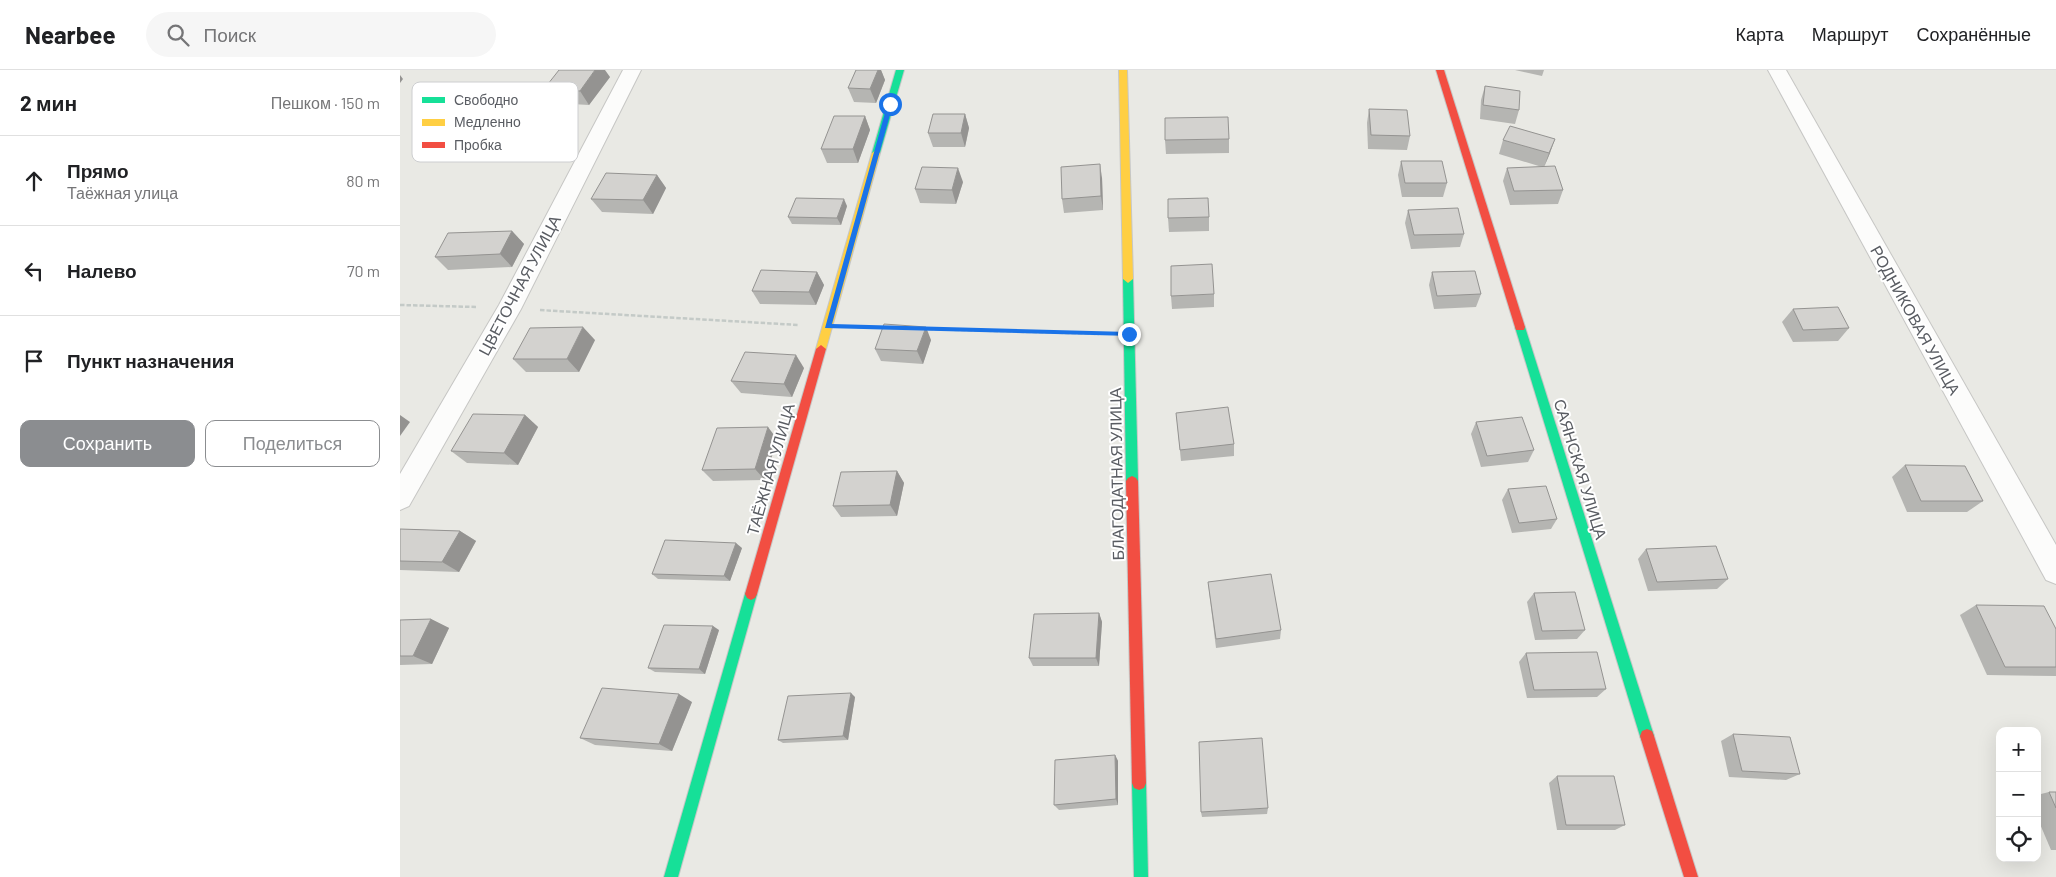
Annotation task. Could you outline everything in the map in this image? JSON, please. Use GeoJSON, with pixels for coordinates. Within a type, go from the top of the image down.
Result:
{"type":"FeatureCollection","features":[{"type":"Feature","properties":{"kind":"street","name":"ЦВЕТОЧНАЯ УЛИЦА"},"geometry":{"type":"LineString","coordinates":[[400,498],[508,308],[632,70]]}},
{"type":"Feature","properties":{"kind":"street","name":"ТАЁЖНАЯ УЛИЦА"},"geometry":{"type":"LineString","coordinates":[[672,877],[900,70]]}},
{"type":"Feature","properties":{"kind":"street","name":"БЛАГОДАТНАЯ УЛИЦА"},"geometry":{"type":"LineString","coordinates":[[1123,70],[1141,877]]}},
{"type":"Feature","properties":{"kind":"street","name":"САЯНСКАЯ УЛИЦА"},"geometry":{"type":"LineString","coordinates":[[1440,70],[1690,877]]}},
{"type":"Feature","properties":{"kind":"street","name":"РОДНИКОВАЯ УЛИЦА"},"geometry":{"type":"LineString","coordinates":[[1777,70],[2056,571]]}},
{"type":"Feature","properties":{"kind":"path"},"geometry":{"type":"LineString","coordinates":[[400,305],[508,308],[827,326],[896,328]]}},
{"type":"Feature","properties":{"kind":"path"},"geometry":{"type":"LineString","coordinates":[[915,329],[1129,334]]}},
{"type":"Feature","properties":{"kind":"building"},"geometry":{"type":"Polygon","coordinates":[[[559,70],[595,70],[580,91],[578,91],[578,82],[550,82],[559,70]]]}},
{"type":"Feature","properties":{"kind":"building"},"geometry":{"type":"Polygon","coordinates":[[[856,70],[878,70],[870,89],[848,88],[856,70]]]}},
{"type":"Feature","properties":{"kind":"building"},"geometry":{"type":"Polygon","coordinates":[[[1485,86],[1520,91],[1519,110],[1483,105],[1485,86]]]}},
{"type":"Feature","properties":{"kind":"building"},"geometry":{"type":"Polygon","coordinates":[[[1369,109],[1407,110],[1410,136],[1371,135],[1369,109]]]}},
{"type":"Feature","properties":{"kind":"building"},"geometry":{"type":"Polygon","coordinates":[[[933,114],[965,114],[961,133],[928,133],[933,114]]]}},
{"type":"Feature","properties":{"kind":"building"},"geometry":{"type":"Polygon","coordinates":[[[834,116],[865,116],[853,149],[821,149],[834,116]]]}},
{"type":"Feature","properties":{"kind":"building"},"geometry":{"type":"Polygon","coordinates":[[[1228,117],[1229,139],[1165,140],[1165,118],[1228,117]]]}},
{"type":"Feature","properties":{"kind":"building"},"geometry":{"type":"Polygon","coordinates":[[[1510,126],[1555,139],[1549,153],[1503,140],[1510,126]]]}},
{"type":"Feature","properties":{"kind":"building"},"geometry":{"type":"Polygon","coordinates":[[[1401,161],[1442,161],[1447,183],[1405,183],[1401,161]]]}},
{"type":"Feature","properties":{"kind":"building"},"geometry":{"type":"Polygon","coordinates":[[[1100,164],[1101,196],[1062,199],[1061,167],[1100,164]]]}},
{"type":"Feature","properties":{"kind":"building"},"geometry":{"type":"Polygon","coordinates":[[[1555,166],[1563,190],[1514,191],[1507,168],[1555,166]]]}},
{"type":"Feature","properties":{"kind":"building"},"geometry":{"type":"Polygon","coordinates":[[[922,167],[958,168],[952,190],[915,189],[922,167]]]}},
{"type":"Feature","properties":{"kind":"building"},"geometry":{"type":"Polygon","coordinates":[[[606,173],[657,175],[643,200],[591,199],[606,173]]]}},
{"type":"Feature","properties":{"kind":"building"},"geometry":{"type":"Polygon","coordinates":[[[796,198],[844,199],[837,218],[788,217],[796,198]]]}},
{"type":"Feature","properties":{"kind":"building"},"geometry":{"type":"Polygon","coordinates":[[[1208,198],[1209,217],[1168,218],[1168,199],[1208,198]]]}},
{"type":"Feature","properties":{"kind":"building"},"geometry":{"type":"Polygon","coordinates":[[[1458,208],[1464,234],[1414,235],[1408,210],[1458,208]]]}},
{"type":"Feature","properties":{"kind":"building"},"geometry":{"type":"Polygon","coordinates":[[[512,231],[500,254],[435,257],[448,233],[512,231]]]}},
{"type":"Feature","properties":{"kind":"building"},"geometry":{"type":"Polygon","coordinates":[[[1212,264],[1214,294],[1171,296],[1171,266],[1212,264]]]}},
{"type":"Feature","properties":{"kind":"building"},"geometry":{"type":"Polygon","coordinates":[[[761,270],[817,272],[809,292],[752,291],[761,270]]]}},
{"type":"Feature","properties":{"kind":"building"},"geometry":{"type":"Polygon","coordinates":[[[1475,271],[1481,294],[1437,296],[1432,272],[1475,271]]]}},
{"type":"Feature","properties":{"kind":"building"},"geometry":{"type":"Polygon","coordinates":[[[1838,307],[1849,328],[1803,330],[1793,309],[1838,307]]]}},
{"type":"Feature","properties":{"kind":"building"},"geometry":{"type":"Polygon","coordinates":[[[884,324],[926,327],[917,351],[875,349],[884,324]]]}},
{"type":"Feature","properties":{"kind":"building"},"geometry":{"type":"Polygon","coordinates":[[[583,327],[567,359],[513,359],[530,328],[583,327]]]}},
{"type":"Feature","properties":{"kind":"building"},"geometry":{"type":"Polygon","coordinates":[[[745,352],[796,355],[784,384],[731,381],[745,352]]]}},
{"type":"Feature","properties":{"kind":"building"},"geometry":{"type":"Polygon","coordinates":[[[1228,407],[1234,444],[1180,450],[1176,413],[1228,407]]]}},
{"type":"Feature","properties":{"kind":"building"},"geometry":{"type":"Polygon","coordinates":[[[473,414],[525,415],[504,453],[451,451],[473,414]]]}},
{"type":"Feature","properties":{"kind":"building"},"geometry":{"type":"Polygon","coordinates":[[[1522,417],[1534,450],[1487,456],[1476,422],[1522,417]]]}},
{"type":"Feature","properties":{"kind":"building"},"geometry":{"type":"Polygon","coordinates":[[[768,427],[755,469],[702,470],[717,428],[768,427]]]}},
{"type":"Feature","properties":{"kind":"building"},"geometry":{"type":"Polygon","coordinates":[[[1905,465],[1965,466],[1983,501],[1921,501],[1905,465]]]}},
{"type":"Feature","properties":{"kind":"building"},"geometry":{"type":"Polygon","coordinates":[[[897,471],[890,505],[833,506],[841,472],[897,471]]]}},
{"type":"Feature","properties":{"kind":"building"},"geometry":{"type":"Polygon","coordinates":[[[1546,486],[1557,519],[1519,523],[1508,489],[1546,486]]]}},
{"type":"Feature","properties":{"kind":"building"},"geometry":{"type":"Polygon","coordinates":[[[400,529],[460,531],[442,562],[400,561],[400,529]]]}},
{"type":"Feature","properties":{"kind":"building"},"geometry":{"type":"Polygon","coordinates":[[[665,540],[736,543],[724,576],[652,574],[665,540]]]}},
{"type":"Feature","properties":{"kind":"building"},"geometry":{"type":"Polygon","coordinates":[[[1716,546],[1728,579],[1657,582],[1646,549],[1716,546]]]}},
{"type":"Feature","properties":{"kind":"building"},"geometry":{"type":"Polygon","coordinates":[[[1271,574],[1281,630],[1216,639],[1208,582],[1271,574]]]}},
{"type":"Feature","properties":{"kind":"building"},"geometry":{"type":"Polygon","coordinates":[[[1575,592],[1585,630],[1542,631],[1534,593],[1575,592]]]}},
{"type":"Feature","properties":{"kind":"building"},"geometry":{"type":"Polygon","coordinates":[[[1976,605],[2044,606],[2056,629],[2056,667],[2005,667],[1976,605]]]}},
{"type":"Feature","properties":{"kind":"building"},"geometry":{"type":"Polygon","coordinates":[[[1099,613],[1096,658],[1029,658],[1034,614],[1099,613]]]}},
{"type":"Feature","properties":{"kind":"building"},"geometry":{"type":"Polygon","coordinates":[[[431,619],[413,656],[400,656],[400,620],[431,619]]]}},
{"type":"Feature","properties":{"kind":"building"},"geometry":{"type":"Polygon","coordinates":[[[664,625],[713,626],[699,669],[648,668],[664,625]]]}},
{"type":"Feature","properties":{"kind":"building"},"geometry":{"type":"Polygon","coordinates":[[[1597,652],[1606,689],[1534,690],[1526,653],[1597,652]]]}},
{"type":"Feature","properties":{"kind":"building"},"geometry":{"type":"Polygon","coordinates":[[[602,688],[679,694],[659,744],[580,738],[602,688]]]}},
{"type":"Feature","properties":{"kind":"building"},"geometry":{"type":"Polygon","coordinates":[[[851,693],[843,736],[778,740],[788,696],[851,693]]]}},
{"type":"Feature","properties":{"kind":"building"},"geometry":{"type":"Polygon","coordinates":[[[1733,734],[1790,737],[1800,774],[1742,771],[1733,734]]]}},
{"type":"Feature","properties":{"kind":"building"},"geometry":{"type":"Polygon","coordinates":[[[1262,738],[1268,808],[1201,812],[1199,742],[1262,738]]]}},
{"type":"Feature","properties":{"kind":"building"},"geometry":{"type":"Polygon","coordinates":[[[1115,755],[1116,799],[1054,805],[1055,760],[1115,755]]]}},
{"type":"Feature","properties":{"kind":"building"},"geometry":{"type":"Polygon","coordinates":[[[1557,776],[1614,776],[1625,825],[1566,825],[1557,776]]]}},
{"type":"Feature","properties":{"kind":"building"},"geometry":{"type":"Polygon","coordinates":[[[2049,792],[2056,792],[2056,808],[2049,792]]]}},
{"type":"Feature","properties":{"kind":"traffic: fast"},"geometry":{"type":"LineString","coordinates":[[876,153],[900,70]]}},
{"type":"Feature","properties":{"kind":"traffic: fast"},"geometry":{"type":"LineString","coordinates":[[1128,279],[1132,481]]}},
{"type":"Feature","properties":{"kind":"traffic: fast"},"geometry":{"type":"LineString","coordinates":[[1520,327],[1647,736]]}},
{"type":"Feature","properties":{"kind":"traffic: fast"},"geometry":{"type":"LineString","coordinates":[[671,877],[751,594]]}},
{"type":"Feature","properties":{"kind":"traffic: fast"},"geometry":{"type":"LineString","coordinates":[[1139,783],[1141,877]]}},
{"type":"Feature","properties":{"kind":"traffic: slow"},"geometry":{"type":"LineString","coordinates":[[1123,70],[1128,279]]}},
{"type":"Feature","properties":{"kind":"traffic: slow"},"geometry":{"type":"LineString","coordinates":[[821,349],[876,153]]}},
{"type":"Feature","properties":{"kind":"traffic: jam"},"geometry":{"type":"LineString","coordinates":[[1440,70],[1520,327]]}},
{"type":"Feature","properties":{"kind":"traffic: jam"},"geometry":{"type":"LineString","coordinates":[[751,594],[821,349]]}},
{"type":"Feature","properties":{"kind":"traffic: jam"},"geometry":{"type":"LineString","coordinates":[[1132,481],[1139,783]]}},
{"type":"Feature","properties":{"kind":"traffic: jam"},"geometry":{"type":"LineString","coordinates":[[1647,736],[1691,877]]}},
{"type":"Feature","properties":{"kind":"route"},"geometry":{"type":"LineString","coordinates":[[890,104],[827,326],[1129,334]]}}]}
